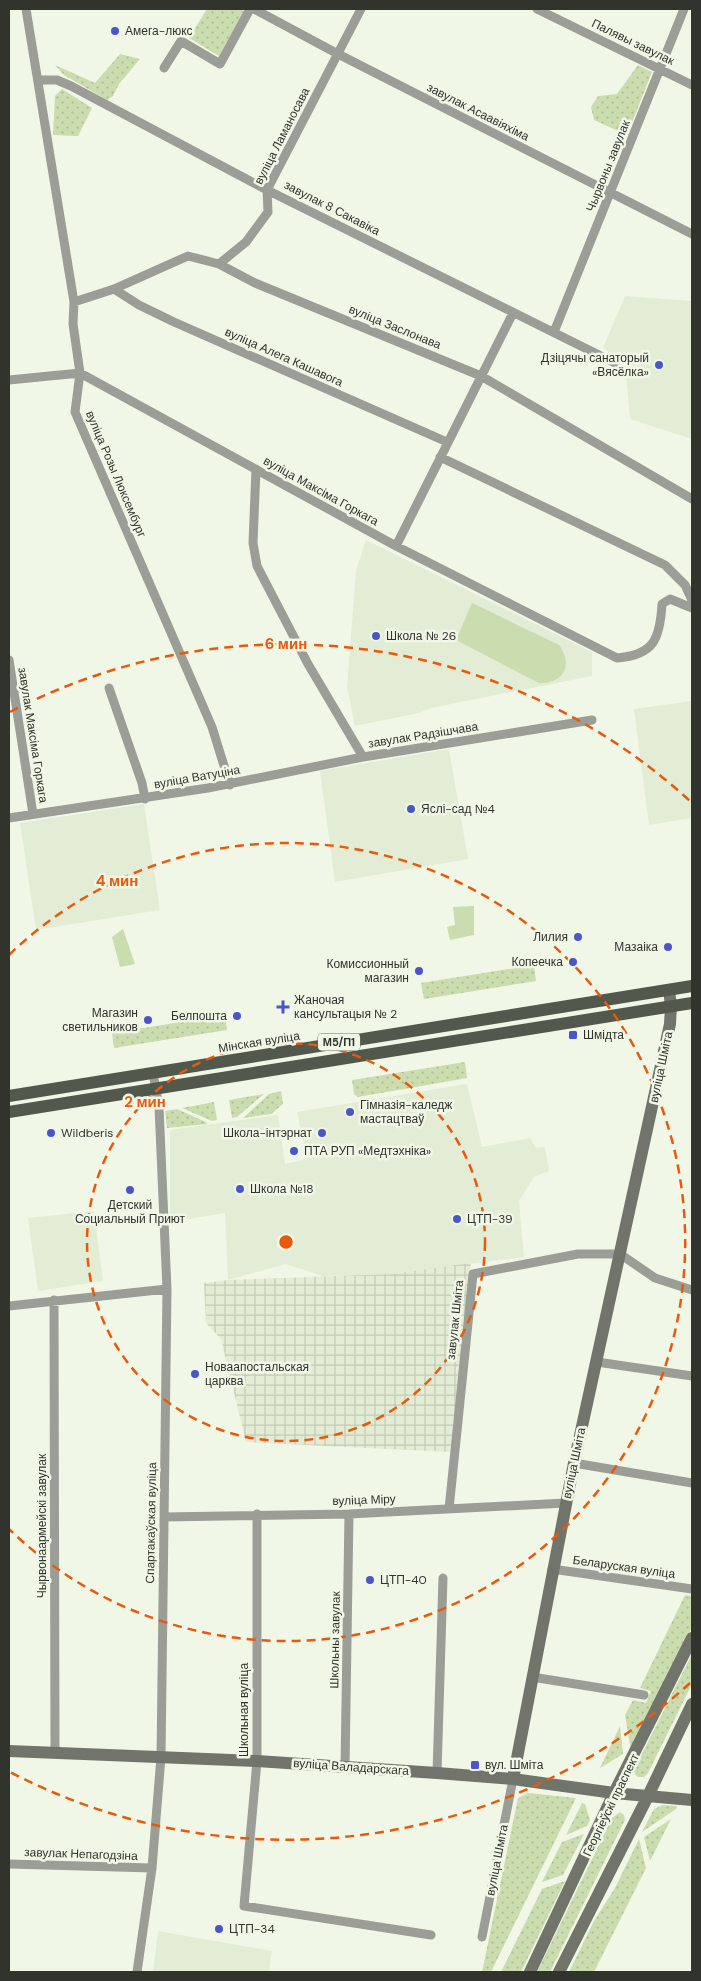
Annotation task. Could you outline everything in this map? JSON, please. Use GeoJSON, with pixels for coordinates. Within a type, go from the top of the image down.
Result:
{"type":"FeatureCollection","features":[{"type":"Feature","properties":{"kind":"main road","name":"Мінская вуліца"},"geometry":{"type":"LineString","coordinates":[[9,1096],[692,986]]}},
{"type":"Feature","properties":{"kind":"main road","name":"вуліца Шміта"},"geometry":{"type":"LineString","coordinates":[[512,1779],[565,1503],[670,1024],[671,1006],[669,990]]}},
{"type":"Feature","properties":{"kind":"main road","name":"М5/П1"},"geometry":{"type":"LineString","coordinates":[[9,1112],[692,1003]]}},
{"type":"Feature","properties":{"kind":"main road","name":"Георгіеўскі праспект"},"geometry":{"type":"LineString","coordinates":[[530,1972],[614,1794],[692,1638]]}},
{"type":"Feature","properties":{"kind":"main road"},"geometry":{"type":"LineString","coordinates":[[559,1972],[692,1704]]}},
{"type":"Feature","properties":{"kind":"main road","name":"вуліца Валадарскага"},"geometry":{"type":"LineString","coordinates":[[9,1751],[257,1761],[437,1773],[512,1779],[614,1794],[692,1800]]}},
{"type":"Feature","properties":{"kind":"street","name":"вуліца Розы Люксембург"},"geometry":{"type":"LineString","coordinates":[[26,9],[74,302],[73,324],[80,373],[75,412],[212,727],[230,785]]}},
{"type":"Feature","properties":{"kind":"street"},"geometry":{"type":"LineString","coordinates":[[164,68],[181,41],[220,64],[250,9]]}},
{"type":"Feature","properties":{"kind":"street","name":"завулак Асаавіяхіма"},"geometry":{"type":"LineString","coordinates":[[254,9],[610,194],[692,234]]}},
{"type":"Feature","properties":{"kind":"street","name":"вуліца Ламаносава"},"geometry":{"type":"LineString","coordinates":[[219,264],[246,242],[268,212],[267,190],[361,9]]}},
{"type":"Feature","properties":{"kind":"street","name":"Палявы завулак"},"geometry":{"type":"LineString","coordinates":[[537,9],[692,85]]}},
{"type":"Feature","properties":{"kind":"street","name":"Чырвоны завулак"},"geometry":{"type":"LineString","coordinates":[[554,332],[684,9]]}},
{"type":"Feature","properties":{"kind":"street","name":"завулак 8 Сакавіка"},"geometry":{"type":"LineString","coordinates":[[38,80],[57,80],[71,86],[267,190],[615,362]]}},
{"type":"Feature","properties":{"kind":"street","name":"вуліца Заслонава"},"geometry":{"type":"LineString","coordinates":[[74,302],[114,289],[188,256],[219,264],[255,283],[481,376],[692,499]]}},
{"type":"Feature","properties":{"kind":"street","name":"вуліца Алега Кашавога"},"geometry":{"type":"LineString","coordinates":[[114,289],[139,305],[174,322],[447,442]]}},
{"type":"Feature","properties":{"kind":"street"},"geometry":{"type":"LineString","coordinates":[[396,546],[513,313]]}},
{"type":"Feature","properties":{"kind":"street"},"geometry":{"type":"LineString","coordinates":[[9,380],[80,373]]}},
{"type":"Feature","properties":{"kind":"street","name":"вуліца Максіма Горкага"},"geometry":{"type":"LineString","coordinates":[[80,373],[396,546],[616,658],[633,657],[644,652],[653,643],[662,618],[662,604],[670,599],[692,608]]}},
{"type":"Feature","properties":{"kind":"street"},"geometry":{"type":"LineString","coordinates":[[440,457],[665,565],[685,585],[692,600]]}},
{"type":"Feature","properties":{"kind":"street","name":"завулак Радзішчава"},"geometry":{"type":"LineString","coordinates":[[256,468],[253,543],[257,566],[308,664],[363,756],[592,720]]}},
{"type":"Feature","properties":{"kind":"street","name":"завулак Максіма Горкага"},"geometry":{"type":"LineString","coordinates":[[9,660],[33,814]]}},
{"type":"Feature","properties":{"kind":"street"},"geometry":{"type":"LineString","coordinates":[[109,688],[145,799]]}},
{"type":"Feature","properties":{"kind":"street","name":"вуліца Ватуціна"},"geometry":{"type":"LineString","coordinates":[[9,818],[230,785],[363,756]]}},
{"type":"Feature","properties":{"kind":"street","name":"Спартакаўская вуліца"},"geometry":{"type":"LineString","coordinates":[[137,1972],[152,1868],[162,1757],[167,1290],[159,1107],[153,1073]]}},
{"type":"Feature","properties":{"kind":"street","name":"завулак Шміта"},"geometry":{"type":"LineString","coordinates":[[449,1509],[473,1274],[578,1254],[620,1254]]}},
{"type":"Feature","properties":{"kind":"street"},"geometry":{"type":"LineString","coordinates":[[620,1254],[655,1278],[692,1290]]}},
{"type":"Feature","properties":{"kind":"street"},"geometry":{"type":"LineString","coordinates":[[9,1306],[167,1290]]}},
{"type":"Feature","properties":{"kind":"street","name":"Чырвонаармейскі завулак"},"geometry":{"type":"LineString","coordinates":[[54,1300],[54,1753]]}},
{"type":"Feature","properties":{"kind":"street"},"geometry":{"type":"LineString","coordinates":[[597,1362],[692,1376]]}},
{"type":"Feature","properties":{"kind":"street"},"geometry":{"type":"LineString","coordinates":[[574,1463],[692,1483]]}},
{"type":"Feature","properties":{"kind":"street","name":"вуліца Міру"},"geometry":{"type":"LineString","coordinates":[[164,1517],[349,1514],[565,1503]]}},
{"type":"Feature","properties":{"kind":"street","name":"Школьная вуліца"},"geometry":{"type":"LineString","coordinates":[[257,1514],[257,1761],[244,1906],[432,1935]]}},
{"type":"Feature","properties":{"kind":"street","name":"Школьны завулак"},"geometry":{"type":"LineString","coordinates":[[345,1767],[349,1514]]}},
{"type":"Feature","properties":{"kind":"street","name":"Беларуская вуліца"},"geometry":{"type":"LineString","coordinates":[[552,1569],[692,1590]]}},
{"type":"Feature","properties":{"kind":"street"},"geometry":{"type":"LineString","coordinates":[[437,1773],[443,1578]]}},
{"type":"Feature","properties":{"kind":"street"},"geometry":{"type":"LineString","coordinates":[[532,1677],[644,1695]]}},
{"type":"Feature","properties":{"kind":"street","name":"вуліца Шміта"},"geometry":{"type":"LineString","coordinates":[[482,1937],[512,1779]]}},
{"type":"Feature","properties":{"kind":"street","name":"завулак Непагодзіна"},"geometry":{"type":"LineString","coordinates":[[9,1864],[152,1868]]}},
{"type":"Feature","properties":{"kind":"shaded area","name":"Дзіцячы санаторый «Вясёлка»"},"geometry":{"type":"Polygon","coordinates":[[[625,296],[692,301],[692,439],[630,419],[625,363],[603,348],[625,296]]]}},
{"type":"Feature","properties":{"kind":"shaded area"},"geometry":{"type":"Polygon","coordinates":[[[366,540],[592,652],[592,676],[431,708],[419,713],[355,726],[347,687],[356,571],[366,540]]]}},
{"type":"Feature","properties":{"kind":"shaded area"},"geometry":{"type":"Polygon","coordinates":[[[692,701],[692,818],[649,825],[634,709],[692,701]]]}},
{"type":"Feature","properties":{"kind":"shaded area"},"geometry":{"type":"Polygon","coordinates":[[[449,749],[468,859],[335,882],[320,771],[449,749]]]}},
{"type":"Feature","properties":{"kind":"shaded area"},"geometry":{"type":"Polygon","coordinates":[[[144,804],[160,910],[36,930],[20,823],[144,804]]]}},
{"type":"Feature","properties":{"kind":"shaded area"},"geometry":{"type":"Polygon","coordinates":[[[467,1084],[482,1147],[530,1138],[536,1148],[545,1147],[549,1171],[534,1177],[519,1201],[524,1257],[392,1274],[322,1276],[286,1264],[228,1280],[225,1213],[170,1222],[170,1130],[278,1115],[285,1164],[307,1159],[297,1112],[467,1084]]]}},
{"type":"Feature","properties":{"kind":"shaded area"},"geometry":{"type":"Polygon","coordinates":[[[94,1211],[103,1281],[38,1291],[28,1218],[94,1211]]]}},
{"type":"Feature","properties":{"kind":"shaded area"},"geometry":{"type":"Polygon","coordinates":[[[471,1263],[450,1452],[246,1442],[221,1339],[206,1323],[204,1283],[228,1280],[392,1274],[471,1263]]]}},
{"type":"Feature","properties":{"kind":"shaded area"},"geometry":{"type":"Polygon","coordinates":[[[158,1931],[272,1951],[269,1972],[153,1972],[158,1931]]]}},
{"type":"Feature","properties":{"kind":"green space"},"geometry":{"type":"Polygon","coordinates":[[[207,9],[240,9],[244,11],[219,56],[189,38],[207,9]]]}},
{"type":"Feature","properties":{"kind":"green space"},"geometry":{"type":"Polygon","coordinates":[[[120,54],[140,59],[119,84],[113,96],[107,100],[64,75],[55,65],[95,83],[120,54]]]}},
{"type":"Feature","properties":{"kind":"green space"},"geometry":{"type":"Polygon","coordinates":[[[638,65],[652,72],[627,135],[594,120],[591,107],[598,96],[617,94],[638,65]]]}},
{"type":"Feature","properties":{"kind":"green space"},"geometry":{"type":"Polygon","coordinates":[[[62,89],[92,108],[78,136],[53,135],[55,96],[62,89]]]}},
{"type":"Feature","properties":{"kind":"green space"},"geometry":{"type":"Polygon","coordinates":[[[472,603],[559,645],[566,660],[564,672],[554,680],[539,683],[456,640],[472,603]]]}},
{"type":"Feature","properties":{"kind":"green space"},"geometry":{"type":"Polygon","coordinates":[[[474,906],[474,935],[450,940],[447,927],[455,925],[453,907],[474,906]]]}},
{"type":"Feature","properties":{"kind":"green space"},"geometry":{"type":"Polygon","coordinates":[[[123,929],[135,964],[120,967],[112,937],[123,929]]]}},
{"type":"Feature","properties":{"kind":"green space"},"geometry":{"type":"Polygon","coordinates":[[[534,965],[536,981],[424,999],[421,983],[534,965]]]}},
{"type":"Feature","properties":{"kind":"green space"},"geometry":{"type":"Polygon","coordinates":[[[225,1015],[227,1030],[114,1048],[112,1033],[225,1015]]]}},
{"type":"Feature","properties":{"kind":"green space"},"geometry":{"type":"Polygon","coordinates":[[[465,1062],[467,1078],[358,1097],[354,1094],[352,1080],[465,1062]]]}},
{"type":"Feature","properties":{"kind":"green space"},"geometry":{"type":"Polygon","coordinates":[[[281,1091],[283,1104],[271,1114],[243,1118],[269,1094],[281,1091]]]}},
{"type":"Feature","properties":{"kind":"green space"},"geometry":{"type":"Polygon","coordinates":[[[264,1094],[237,1117],[232,1118],[229,1100],[264,1094]]]}},
{"type":"Feature","properties":{"kind":"green space"},"geometry":{"type":"Polygon","coordinates":[[[214,1102],[217,1120],[212,1121],[182,1108],[214,1102]]]}},
{"type":"Feature","properties":{"kind":"green space"},"geometry":{"type":"Polygon","coordinates":[[[177,1109],[207,1124],[167,1128],[165,1111],[177,1109]]]}},
{"type":"Feature","properties":{"kind":"green space"},"geometry":{"type":"Polygon","coordinates":[[[685,1595],[692,1596],[692,1627],[631,1751],[625,1715],[633,1700],[646,1703],[651,1691],[640,1688],[685,1595]]]}},
{"type":"Feature","properties":{"kind":"green space"},"geometry":{"type":"Polygon","coordinates":[[[692,1654],[692,1684],[648,1773],[644,1777],[638,1777],[634,1770],[692,1654]]]}},
{"type":"Feature","properties":{"kind":"green space"},"geometry":{"type":"Polygon","coordinates":[[[620,1726],[623,1754],[600,1768],[620,1726]]]}},
{"type":"Feature","properties":{"kind":"green space"},"geometry":{"type":"Polygon","coordinates":[[[528,1793],[576,1798],[491,1972],[482,1972],[518,1798],[528,1793]]]}},
{"type":"Feature","properties":{"kind":"green space"},"geometry":{"type":"Polygon","coordinates":[[[582,1803],[585,1804],[590,1820],[587,1826],[566,1835],[582,1803]]]}},
{"type":"Feature","properties":{"kind":"green space"},"geometry":{"type":"Polygon","coordinates":[[[663,1805],[677,1806],[676,1809],[642,1832],[654,1809],[663,1805]]]}},
{"type":"Feature","properties":{"kind":"green space"},"geometry":{"type":"Polygon","coordinates":[[[620,1812],[624,1815],[625,1820],[550,1972],[537,1972],[612,1818],[620,1812]]]}},
{"type":"Feature","properties":{"kind":"green space"},"geometry":{"type":"Polygon","coordinates":[[[671,1819],[650,1861],[644,1837],[671,1819]]]}},
{"type":"Feature","properties":{"kind":"green space"},"geometry":{"type":"Polygon","coordinates":[[[584,1834],[563,1875],[542,1882],[562,1842],[584,1834]]]}},
{"type":"Feature","properties":{"kind":"green space"},"geometry":{"type":"Polygon","coordinates":[[[639,1839],[646,1868],[594,1972],[569,1972],[594,1921],[615,1888],[639,1839]]]}},
{"type":"Feature","properties":{"kind":"green space"},"geometry":{"type":"Polygon","coordinates":[[[565,1881],[521,1972],[501,1972],[542,1889],[565,1881]]]}},
{"type":"Feature","properties":{"kind":"place","name":"Амега-люкс"},"geometry":{"type":"Point","coordinates":[115,31]}},
{"type":"Feature","properties":{"kind":"place","name":"Дзіцячы санаторый «Вясёлка»"},"geometry":{"type":"Point","coordinates":[659,365]}},
{"type":"Feature","properties":{"kind":"place","name":"Школа № 26"},"geometry":{"type":"Point","coordinates":[376,636]}},
{"type":"Feature","properties":{"kind":"place","name":"Яслі-сад №4"},"geometry":{"type":"Point","coordinates":[411,809]}},
{"type":"Feature","properties":{"kind":"place","name":"Лилия"},"geometry":{"type":"Point","coordinates":[578,937]}},
{"type":"Feature","properties":{"kind":"place","name":"Мазаіка"},"geometry":{"type":"Point","coordinates":[668,947]}},
{"type":"Feature","properties":{"kind":"place","name":"Копеечка"},"geometry":{"type":"Point","coordinates":[573,962]}},
{"type":"Feature","properties":{"kind":"place","name":"Комиссионный магазин"},"geometry":{"type":"Point","coordinates":[419,971]}},
{"type":"Feature","properties":{"kind":"place","name":"Жаночая кансультацыя № 2"},"geometry":{"type":"Point","coordinates":[283,1007]}},
{"type":"Feature","properties":{"kind":"place","name":"Белпошта"},"geometry":{"type":"Point","coordinates":[237,1016]}},
{"type":"Feature","properties":{"kind":"place","name":"Магазин светильников"},"geometry":{"type":"Point","coordinates":[148,1020]}},
{"type":"Feature","properties":{"kind":"place","name":"Шмідта"},"geometry":{"type":"Point","coordinates":[573,1035]}},
{"type":"Feature","properties":{"kind":"place","name":"Гімназія-каледж мастацтваў"},"geometry":{"type":"Point","coordinates":[350,1112]}},
{"type":"Feature","properties":{"kind":"place","name":"Wildberis"},"geometry":{"type":"Point","coordinates":[51,1133]}},
{"type":"Feature","properties":{"kind":"place","name":"Школа-інтэрнат"},"geometry":{"type":"Point","coordinates":[322,1133]}},
{"type":"Feature","properties":{"kind":"place","name":"ПТА РУП «Медтэхніка»"},"geometry":{"type":"Point","coordinates":[294,1151]}},
{"type":"Feature","properties":{"kind":"place","name":"Школа №18"},"geometry":{"type":"Point","coordinates":[240,1189]}},
{"type":"Feature","properties":{"kind":"place","name":"Детский Социальный Приют"},"geometry":{"type":"Point","coordinates":[130,1190]}},
{"type":"Feature","properties":{"kind":"place","name":"ЦТП-39"},"geometry":{"type":"Point","coordinates":[457,1219]}},
{"type":"Feature","properties":{"kind":"place","name":"Новаапостальская царква"},"geometry":{"type":"Point","coordinates":[195,1374]}},
{"type":"Feature","properties":{"kind":"place","name":"ЦТП-40"},"geometry":{"type":"Point","coordinates":[370,1580]}},
{"type":"Feature","properties":{"kind":"place","name":"вул. Шміта"},"geometry":{"type":"Point","coordinates":[475,1765]}},
{"type":"Feature","properties":{"kind":"place","name":"ЦТП-34"},"geometry":{"type":"Point","coordinates":[219,1929]}}]}
